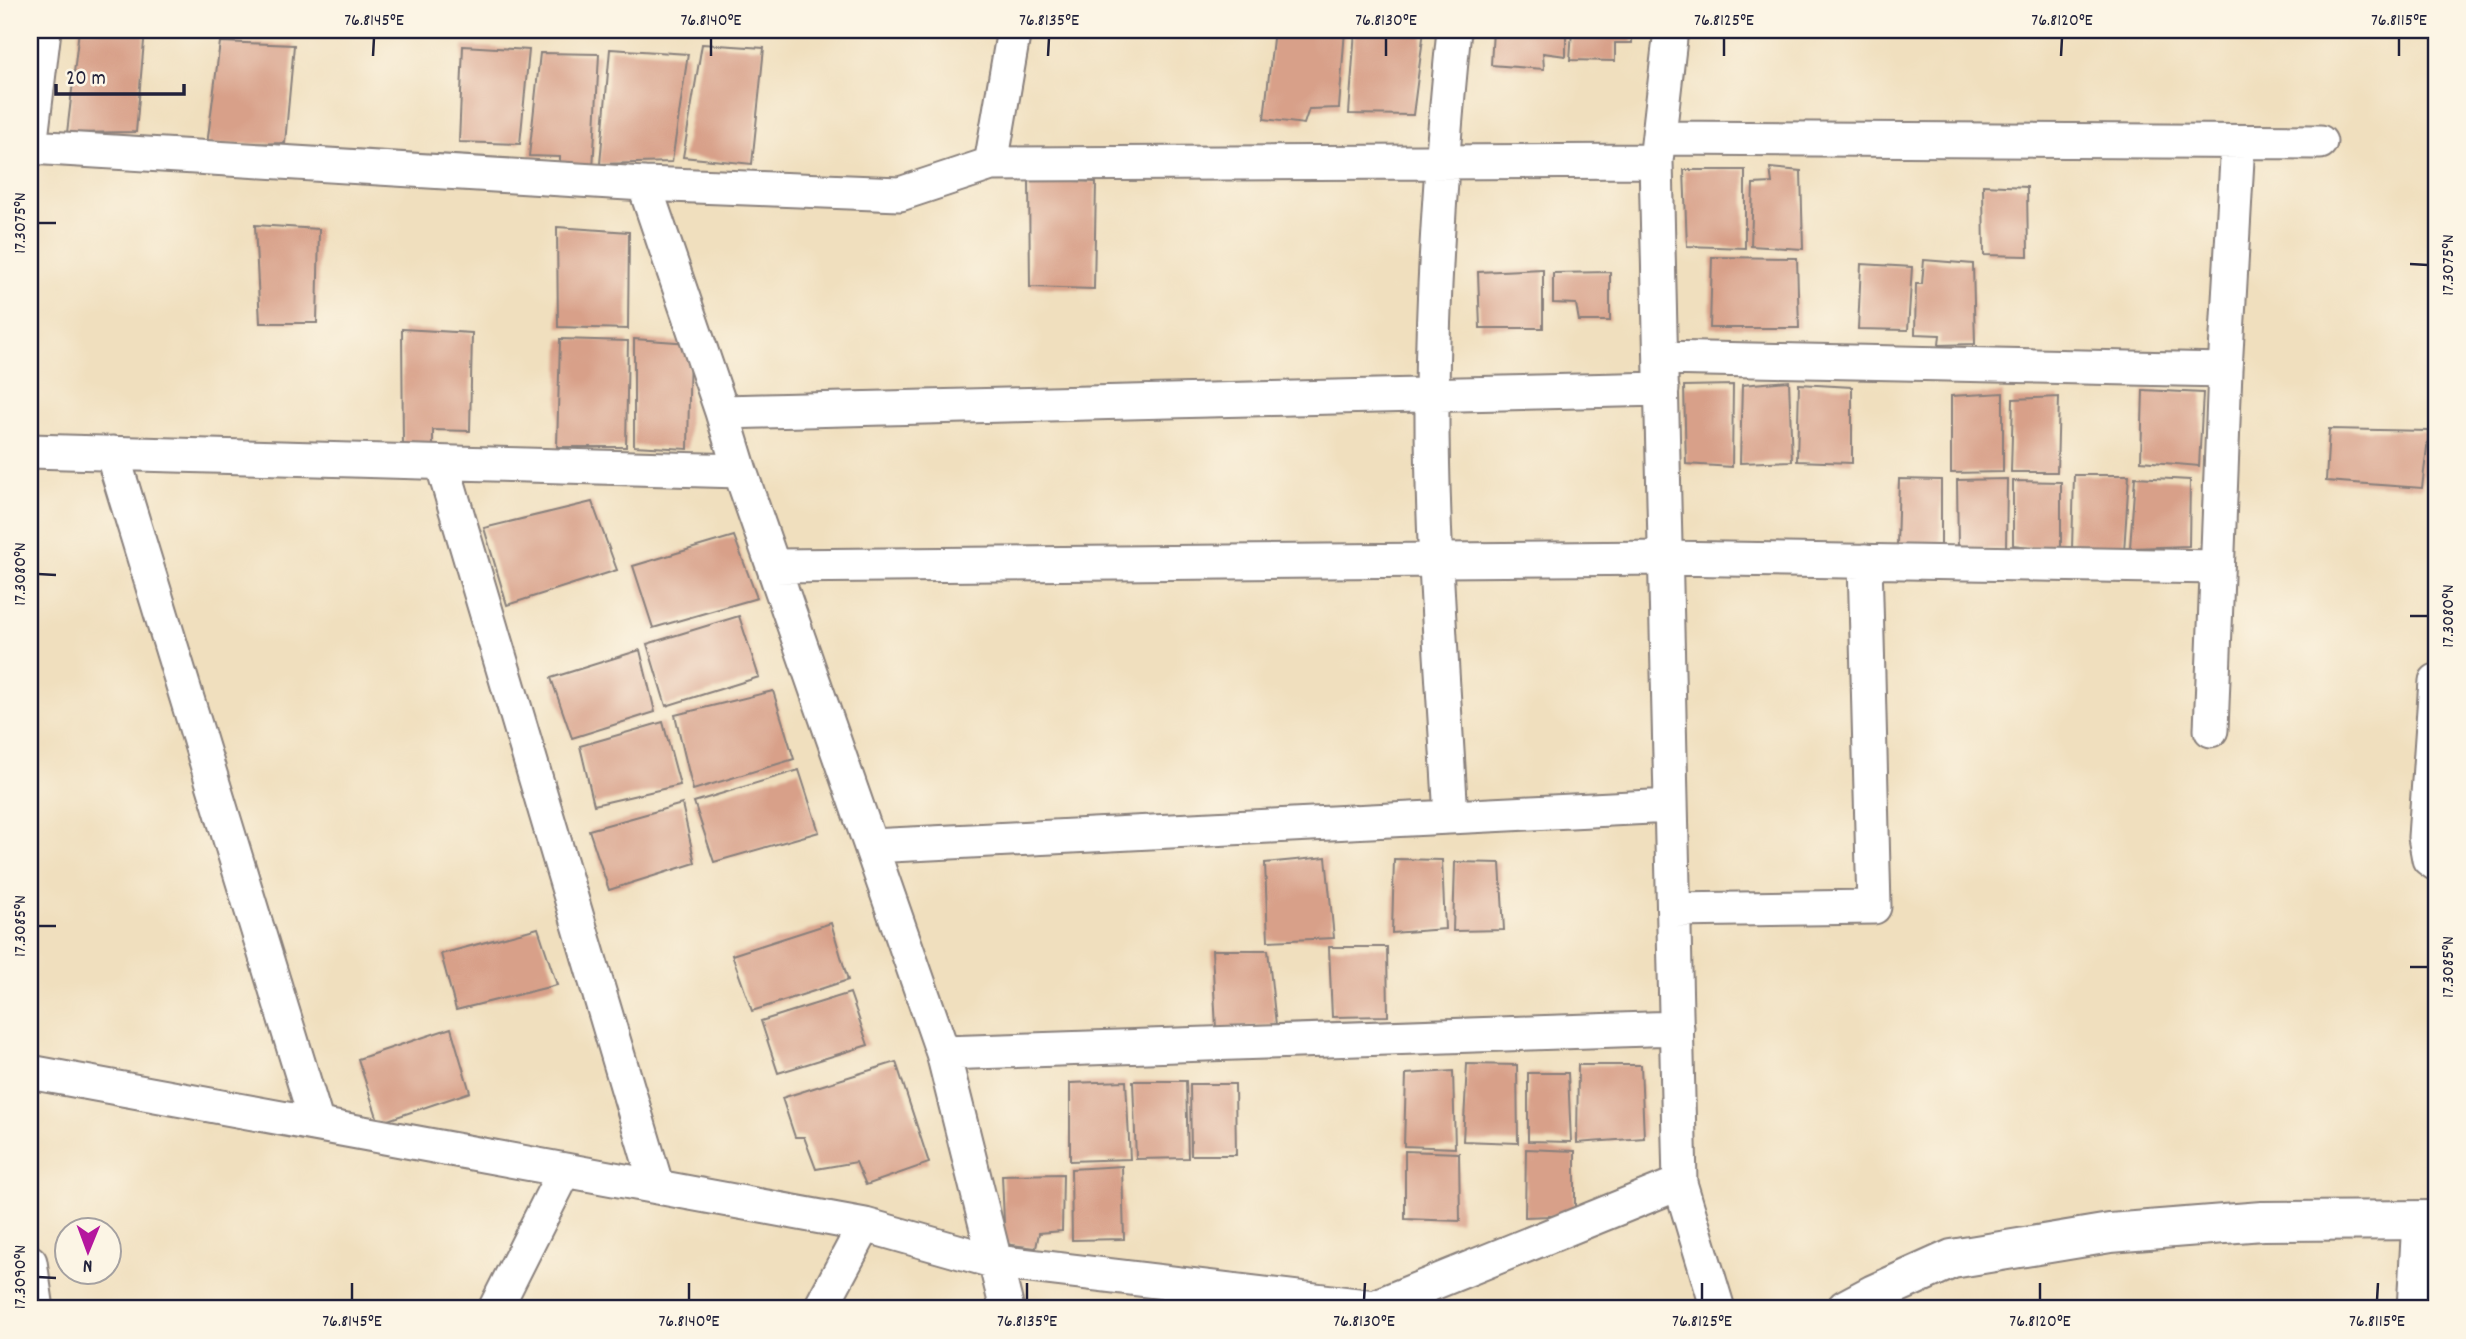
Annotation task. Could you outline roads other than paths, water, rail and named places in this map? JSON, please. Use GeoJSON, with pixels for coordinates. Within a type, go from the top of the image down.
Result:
{"type":"FeatureCollection","features":[{"type":"Feature","properties":{"kind":"street"},"geometry":{"type":"LineString","coordinates":[[44,30],[30,148],[645,184],[900,194],[991,163],[1441,162],[1658,149],[2320,142]]}},
{"type":"Feature","properties":{"kind":"street"},"geometry":{"type":"LineString","coordinates":[[991,163],[1014,30]]}},
{"type":"Feature","properties":{"kind":"street"},"geometry":{"type":"LineString","coordinates":[[1451,817],[1437,560],[1432,395],[1441,162],[1454,30]]}},
{"type":"Feature","properties":{"kind":"street"},"geometry":{"type":"LineString","coordinates":[[1671,30],[1658,149],[1680,1183],[1718,1309]]}},
{"type":"Feature","properties":{"kind":"street"},"geometry":{"type":"LineString","coordinates":[[2211,730],[2225,370],[2238,142]]}},
{"type":"Feature","properties":{"kind":"street"},"geometry":{"type":"LineString","coordinates":[[645,184],[740,471],[943,1053],[1007,1309]]}},
{"type":"Feature","properties":{"kind":"street"},"geometry":{"type":"LineString","coordinates":[[722,412],[1432,395],[1661,373],[2225,370]]}},
{"type":"Feature","properties":{"kind":"street"},"geometry":{"type":"LineString","coordinates":[[30,451],[740,471]]}},
{"type":"Feature","properties":{"kind":"street"},"geometry":{"type":"LineString","coordinates":[[112,453],[317,1124]]}},
{"type":"Feature","properties":{"kind":"street"},"geometry":{"type":"LineString","coordinates":[[442,463],[657,1187]]}},
{"type":"Feature","properties":{"kind":"street"},"geometry":{"type":"LineString","coordinates":[[774,566],[1666,558],[2217,567]]}},
{"type":"Feature","properties":{"kind":"street"},"geometry":{"type":"LineString","coordinates":[[1674,910],[1874,907],[1866,561]]}},
{"type":"Feature","properties":{"kind":"street"},"geometry":{"type":"LineString","coordinates":[[2436,681],[2425,837],[2429,859],[2436,864]]}},
{"type":"Feature","properties":{"kind":"street"},"geometry":{"type":"LineString","coordinates":[[871,846],[1671,806]]}},
{"type":"Feature","properties":{"kind":"street"},"geometry":{"type":"LineString","coordinates":[[943,1053],[1677,1028]]}},
{"type":"Feature","properties":{"kind":"street"},"geometry":{"type":"LineString","coordinates":[[30,1072],[865,1225],[996,1262],[1374,1307],[1680,1183]]}},
{"type":"Feature","properties":{"kind":"street"},"geometry":{"type":"LineString","coordinates":[[495,1309],[565,1170]]}},
{"type":"Feature","properties":{"kind":"street"},"geometry":{"type":"LineString","coordinates":[[1846,1309],[1952,1259],[2110,1233],[2263,1221],[2428,1220],[2414,1309]]}},
{"type":"Feature","properties":{"kind":"street"},"geometry":{"type":"LineString","coordinates":[[820,1309],[865,1225]]}},
{"type":"Feature","properties":{"kind":"street"},"geometry":{"type":"LineString","coordinates":[[30,1262],[37,1309]]}}]}
